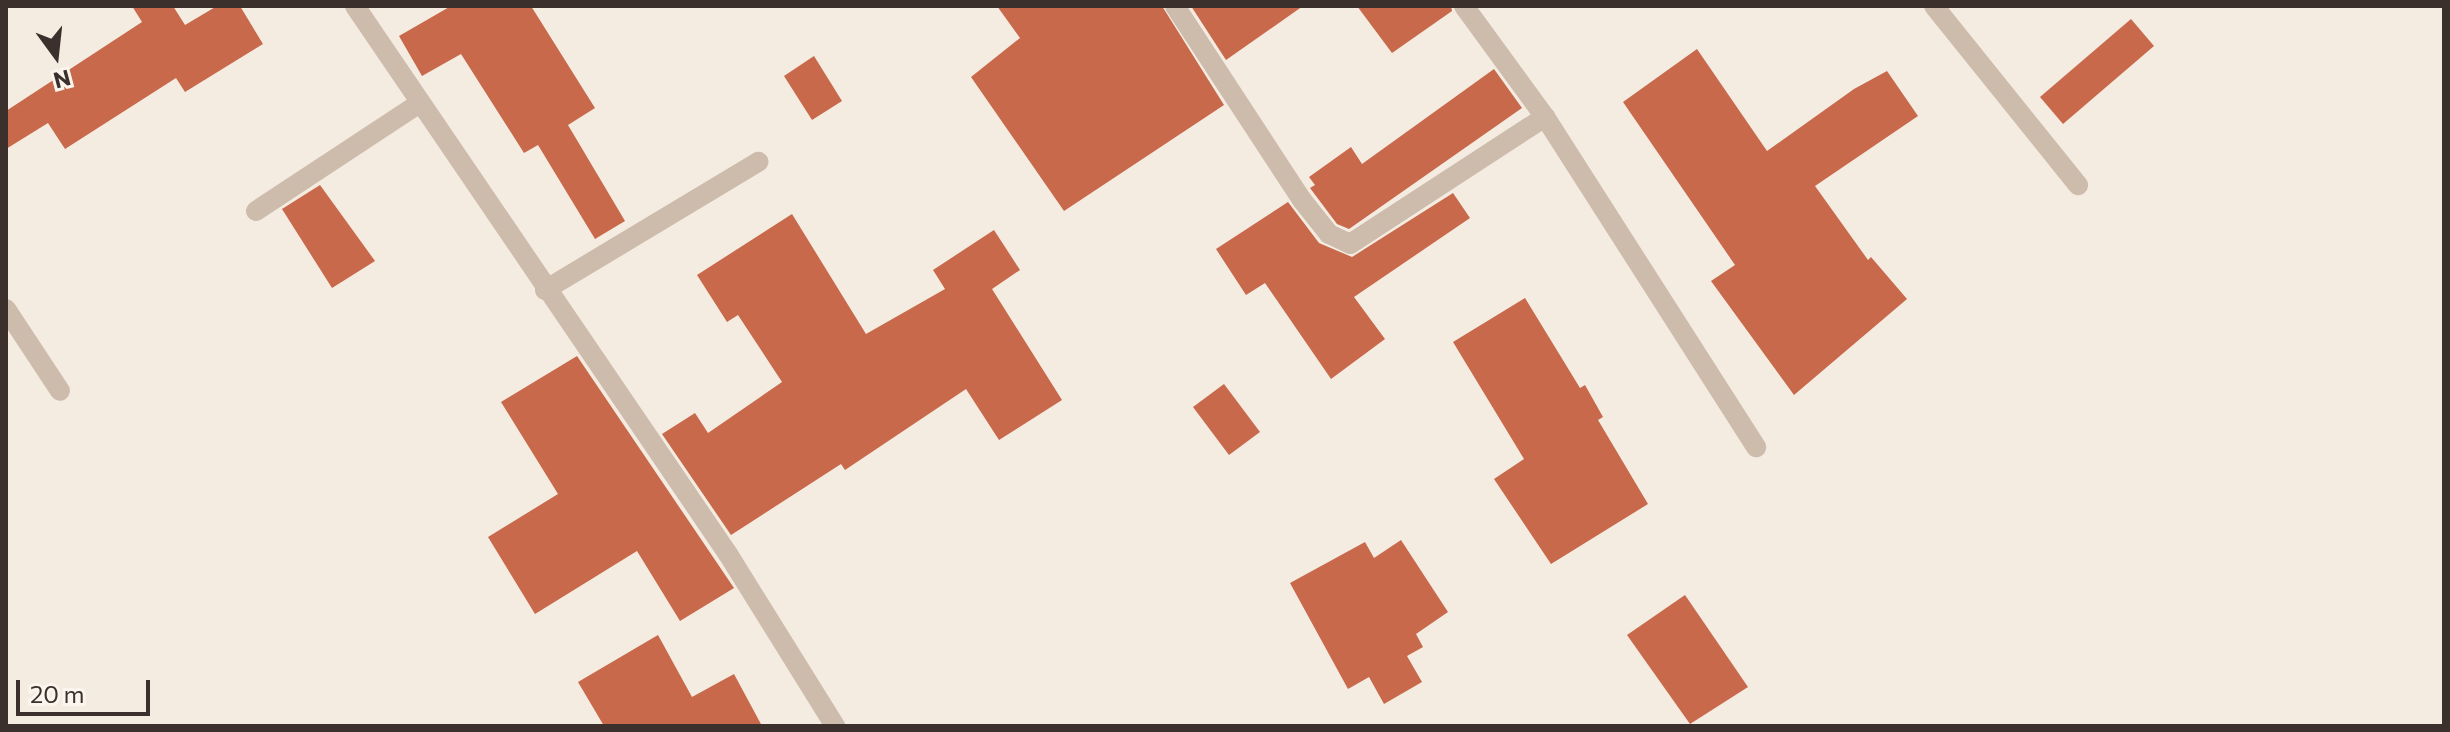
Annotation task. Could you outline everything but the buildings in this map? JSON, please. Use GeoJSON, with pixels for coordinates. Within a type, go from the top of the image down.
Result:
{"type":"FeatureCollection","features":[{"type":"Feature","properties":{"kind":"street"},"geometry":{"type":"LineString","coordinates":[[355,6],[417,105],[728,554],[835,726]]}},
{"type":"Feature","properties":{"kind":"street"},"geometry":{"type":"LineString","coordinates":[[1175,6],[1302,200],[1329,234],[1350,244],[1545,117]]}},
{"type":"Feature","properties":{"kind":"street"},"geometry":{"type":"LineString","coordinates":[[1464,6],[1545,117],[1756,447]]}},
{"type":"Feature","properties":{"kind":"street"},"geometry":{"type":"LineString","coordinates":[[1934,6],[2078,185]]}},
{"type":"Feature","properties":{"kind":"street"},"geometry":{"type":"LineString","coordinates":[[256,211],[417,105]]}},
{"type":"Feature","properties":{"kind":"street"},"geometry":{"type":"LineString","coordinates":[[545,290],[758,162]]}},
{"type":"Feature","properties":{"kind":"street"},"geometry":{"type":"LineString","coordinates":[[6,309],[60,391]]}}]}
